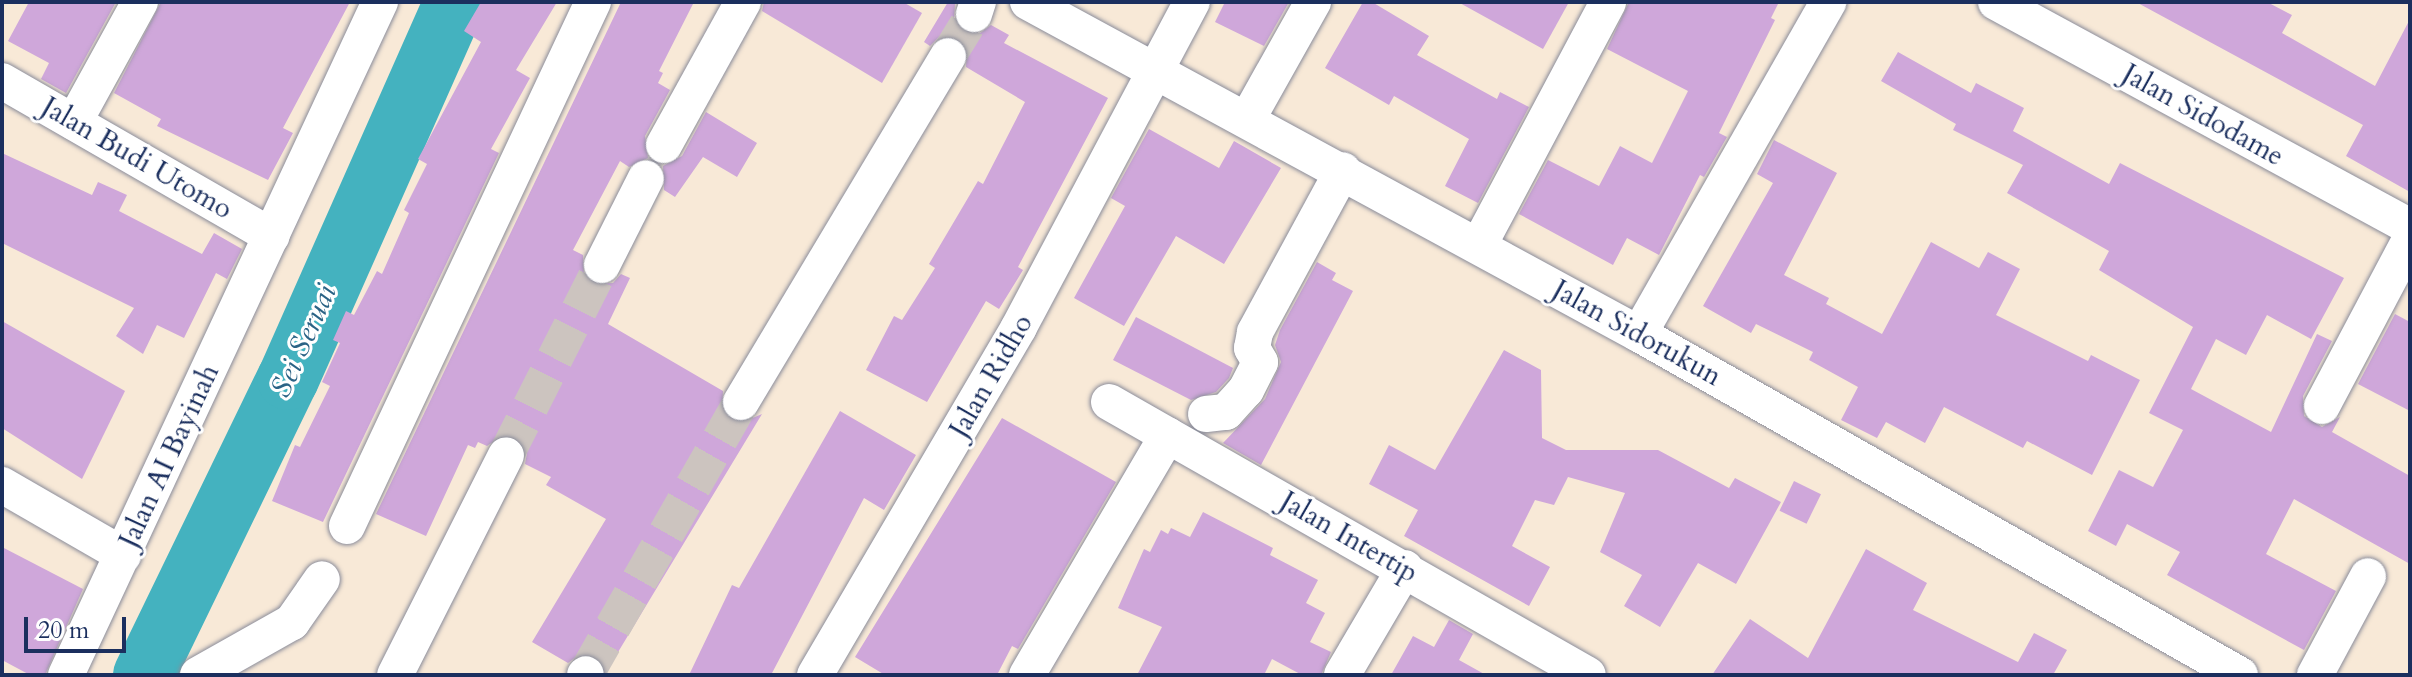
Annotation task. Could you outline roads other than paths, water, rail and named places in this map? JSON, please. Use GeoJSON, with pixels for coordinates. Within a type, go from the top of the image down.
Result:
{"type":"FeatureCollection","features":[{"type":"Feature","properties":{"kind":"street"},"geometry":{"type":"LineString","coordinates":[[74,122],[140,2]]}},
{"type":"Feature","properties":{"kind":"street","name":"Jalan AI Bayinah"},"geometry":{"type":"LineString","coordinates":[[66,675],[380,2]]}},
{"type":"Feature","properties":{"kind":"street"},"geometry":{"type":"LineString","coordinates":[[347,526],[593,2]]}},
{"type":"Feature","properties":{"kind":"street"},"geometry":{"type":"LineString","coordinates":[[664,145],[743,2]]}},
{"type":"Feature","properties":{"kind":"street","name":"Jalan Sidorukun"},"geometry":{"type":"LineString","coordinates":[[1028,2],[1479,245],[2240,675]]}},
{"type":"Feature","properties":{"kind":"street","name":"Jalan Ridho"},"geometry":{"type":"LineString","coordinates":[[815,675],[1019,327],[1192,2]]}},
{"type":"Feature","properties":{"kind":"street"},"geometry":{"type":"LineString","coordinates":[[1248,118],[1313,2]]}},
{"type":"Feature","properties":{"kind":"street"},"geometry":{"type":"LineString","coordinates":[[1479,245],[1608,2]]}},
{"type":"Feature","properties":{"kind":"street"},"geometry":{"type":"LineString","coordinates":[[1639,334],[1828,2]]}},
{"type":"Feature","properties":{"kind":"street","name":"Jalan Sidodame"},"geometry":{"type":"LineString","coordinates":[[1996,2],[2410,227]]}},
{"type":"Feature","properties":{"kind":"street"},"geometry":{"type":"LineString","coordinates":[[741,402],[948,56]]}},
{"type":"Feature","properties":{"kind":"street","name":"Jalan Budi Utomo"},"geometry":{"type":"LineString","coordinates":[[2,81],[272,236]]}},
{"type":"Feature","properties":{"kind":"street"},"geometry":{"type":"LineString","coordinates":[[1206,414],[1226,412],[1246,390],[1260,362],[1252,348],[1255,332],[1343,170]]}},
{"type":"Feature","properties":{"kind":"street"},"geometry":{"type":"LineString","coordinates":[[602,265],[646,178]]}},
{"type":"Feature","properties":{"kind":"street"},"geometry":{"type":"LineString","coordinates":[[2322,406],[2410,240]]}},
{"type":"Feature","properties":{"kind":"street","name":"Jalan Intertip"},"geometry":{"type":"LineString","coordinates":[[1109,402],[1588,675]]}},
{"type":"Feature","properties":{"kind":"street"},"geometry":{"type":"LineString","coordinates":[[1027,675],[1168,435]]}},
{"type":"Feature","properties":{"kind":"street"},"geometry":{"type":"LineString","coordinates":[[395,675],[506,455]]}},
{"type":"Feature","properties":{"kind":"street"},"geometry":{"type":"LineString","coordinates":[[2,485],[123,555]]}},
{"type":"Feature","properties":{"kind":"street"},"geometry":{"type":"LineString","coordinates":[[1342,675],[1405,568]]}},
{"type":"Feature","properties":{"kind":"street"},"geometry":{"type":"LineString","coordinates":[[2315,675],[2368,576]]}},
{"type":"Feature","properties":{"kind":"street"},"geometry":{"type":"LineString","coordinates":[[198,675],[292,622],[322,579]]}},
{"type":"Feature","properties":{"kind":"waterway","name":"Sei Seruai"},"geometry":{"type":"LineString","coordinates":[[144,675],[288,379],[455,2]]}},
{"type":"Feature","properties":{"kind":"tunnel"},"geometry":{"type":"LineString","coordinates":[[948,56],[974,14]]}},
{"type":"Feature","properties":{"kind":"tunnel"},"geometry":{"type":"LineString","coordinates":[[506,455],[602,265]]}},
{"type":"Feature","properties":{"kind":"tunnel"},"geometry":{"type":"LineString","coordinates":[[586,674],[741,402]]}}]}
